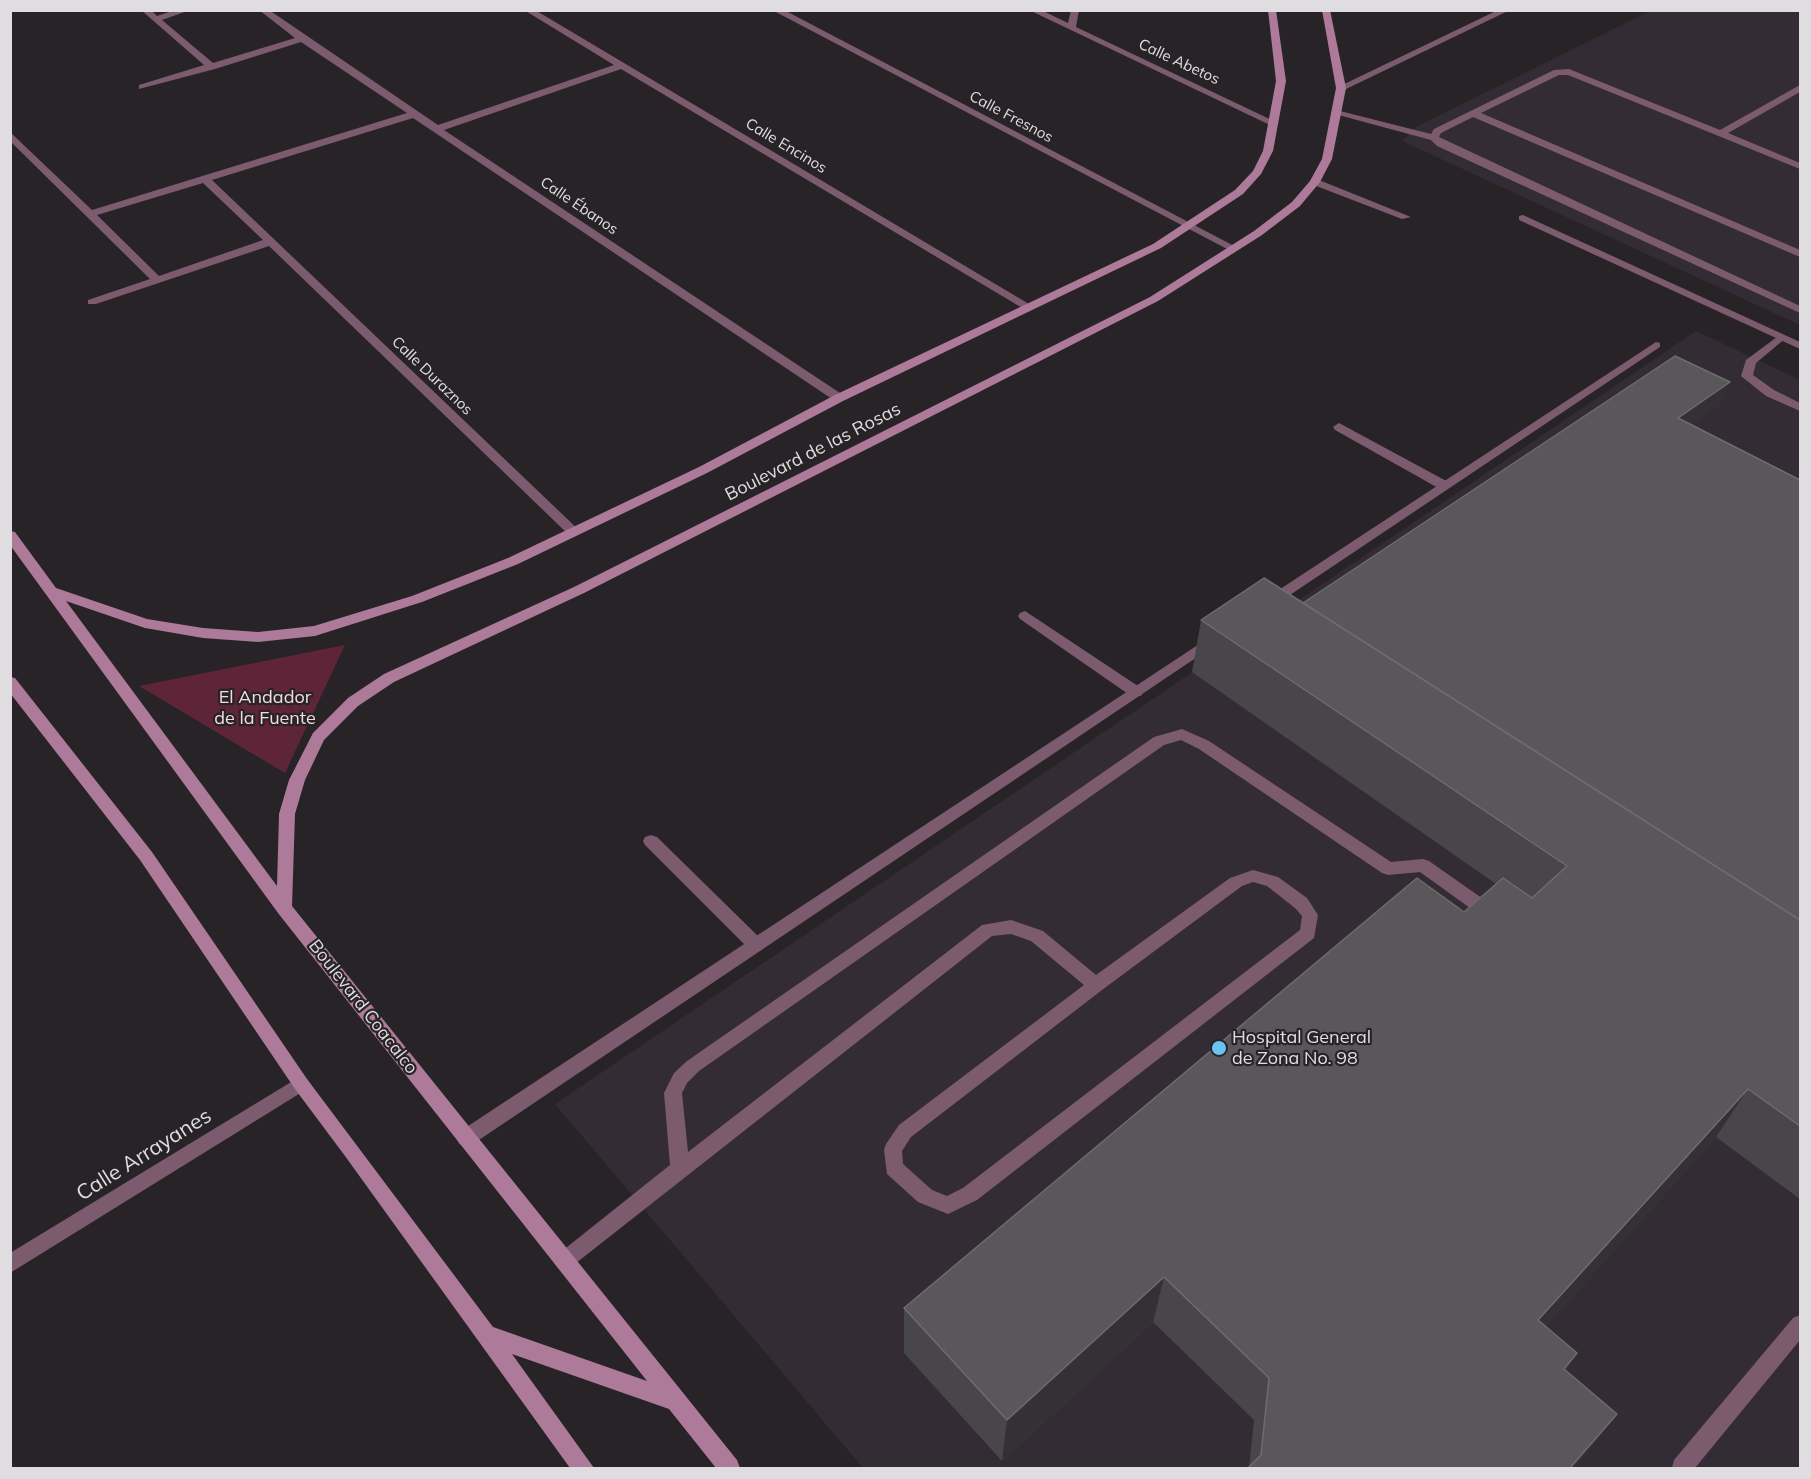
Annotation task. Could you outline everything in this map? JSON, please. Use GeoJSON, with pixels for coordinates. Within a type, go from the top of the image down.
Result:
{"type":"FeatureCollection","features":[{"type":"Feature","properties":{"kind":"street"},"geometry":{"type":"LineString","coordinates":[[145,10],[212,68]]}},
{"type":"Feature","properties":{"kind":"street"},"geometry":{"type":"LineString","coordinates":[[156,19],[186,10]]}},
{"type":"Feature","properties":{"kind":"street","name":"Calle Ébanos"},"geometry":{"type":"LineString","coordinates":[[263,10],[302,39],[839,398]]}},
{"type":"Feature","properties":{"kind":"street","name":"Calle Encinos"},"geometry":{"type":"LineString","coordinates":[[528,10],[1028,308]]}},
{"type":"Feature","properties":{"kind":"street","name":"Calle Fresnos"},"geometry":{"type":"LineString","coordinates":[[776,10],[1233,248]]}},
{"type":"Feature","properties":{"kind":"street","name":"Calle Abetos"},"geometry":{"type":"LineString","coordinates":[[1033,10],[1273,123]]}},
{"type":"Feature","properties":{"kind":"street"},"geometry":{"type":"LineString","coordinates":[[1072,27],[1075,10]]}},
{"type":"Feature","properties":{"kind":"street","name":"Boulevard de las Rosas"},"geometry":{"type":"LineString","coordinates":[[54,592],[146,623],[203,633],[258,638],[303,632],[417,599],[513,561],[574,532],[703,470],[839,398],[1157,246],[1239,192],[1257,172],[1268,151],[1281,81],[1272,10]]}},
{"type":"Feature","properties":{"kind":"street","name":"Boulevard de las Rosas"},"geometry":{"type":"LineString","coordinates":[[284,908],[287,814],[297,780],[318,737],[353,702],[389,678],[579,591],[1154,298],[1233,248],[1296,204],[1315,182],[1326,159],[1341,88],[1326,10]]}},
{"type":"Feature","properties":{"kind":"street"},"geometry":{"type":"LineString","coordinates":[[1341,88],[1506,10]]}},
{"type":"Feature","properties":{"kind":"street"},"geometry":{"type":"LineString","coordinates":[[142,87],[212,68],[302,39]]}},
{"type":"Feature","properties":{"kind":"street"},"geometry":{"type":"LineString","coordinates":[[436,129],[621,66]]}},
{"type":"Feature","properties":{"kind":"street"},"geometry":{"type":"LineString","coordinates":[[1434,138],[1437,131],[1557,72],[1569,72],[1800,166]]}},
{"type":"Feature","properties":{"kind":"street"},"geometry":{"type":"LineString","coordinates":[[1720,134],[1800,88]]}},
{"type":"Feature","properties":{"kind":"street"},"geometry":{"type":"LineString","coordinates":[[1336,113],[1434,138],[1441,144],[1800,310]]}},
{"type":"Feature","properties":{"kind":"street"},"geometry":{"type":"LineString","coordinates":[[91,214],[415,114]]}},
{"type":"Feature","properties":{"kind":"street"},"geometry":{"type":"LineString","coordinates":[[1474,114],[1800,254]]}},
{"type":"Feature","properties":{"kind":"street"},"geometry":{"type":"LineString","coordinates":[[10,135],[157,280]]}},
{"type":"Feature","properties":{"kind":"street","name":"Calle Duraznos"},"geometry":{"type":"LineString","coordinates":[[204,178],[574,532]]}},
{"type":"Feature","properties":{"kind":"street"},"geometry":{"type":"LineString","coordinates":[[1315,182],[1406,217]]}},
{"type":"Feature","properties":{"kind":"street"},"geometry":{"type":"LineString","coordinates":[[1523,218],[1800,346]]}},
{"type":"Feature","properties":{"kind":"street"},"geometry":{"type":"LineString","coordinates":[[92,302],[269,242]]}},
{"type":"Feature","properties":{"kind":"street"},"geometry":{"type":"LineString","coordinates":[[1780,337],[1749,362],[1747,376],[1770,393],[1800,407]]}},
{"type":"Feature","properties":{"kind":"street"},"geometry":{"type":"LineString","coordinates":[[1256,612],[1656,345]]}},
{"type":"Feature","properties":{"kind":"street"},"geometry":{"type":"LineString","coordinates":[[1339,427],[1445,486]]}},
{"type":"Feature","properties":{"kind":"street","name":"Boulevard Coacalco"},"geometry":{"type":"LineString","coordinates":[[10,535],[284,908],[729,1468]]}},
{"type":"Feature","properties":{"kind":"street"},"geometry":{"type":"LineString","coordinates":[[1025,616],[1136,692]]}},
{"type":"Feature","properties":{"kind":"street"},"geometry":{"type":"LineString","coordinates":[[466,1138],[1226,632]]}},
{"type":"Feature","properties":{"kind":"street"},"geometry":{"type":"LineString","coordinates":[[10,682],[146,856],[301,1084],[352,1150],[583,1468]]}},
{"type":"Feature","properties":{"kind":"street"},"geometry":{"type":"LineString","coordinates":[[680,1169],[673,1093],[680,1078],[693,1066],[1159,741],[1182,734],[1204,745],[1389,869],[1423,865],[1506,925]]}},
{"type":"Feature","properties":{"kind":"street"},"geometry":{"type":"LineString","coordinates":[[651,841],[756,945]]}},
{"type":"Feature","properties":{"kind":"street"},"geometry":{"type":"LineString","coordinates":[[1253,876],[1272,881],[1301,903],[1310,915],[1308,933],[970,1194],[948,1204],[925,1196],[894,1168],[893,1150],[905,1131],[1096,986],[1236,882],[1253,876]]}},
{"type":"Feature","properties":{"kind":"street"},"geometry":{"type":"LineString","coordinates":[[564,1261],[987,930],[1011,927],[1038,936],[1096,986]]}},
{"type":"Feature","properties":{"kind":"street","name":"Calle Arrayanes"},"geometry":{"type":"LineString","coordinates":[[10,1264],[301,1084]]}},
{"type":"Feature","properties":{"kind":"street"},"geometry":{"type":"LineString","coordinates":[[1682,1468],[1800,1325]]}},
{"type":"Feature","properties":{"kind":"street"},"geometry":{"type":"LineString","coordinates":[[484,1334],[674,1401]]}},
{"type":"Feature","properties":{"kind":"shaded area"},"geometry":{"type":"Polygon","coordinates":[[[1650,11],[1800,11],[1800,325],[1402,141],[1416,127],[1650,11]]]}},
{"type":"Feature","properties":{"kind":"shaded area","name":"Hospital General de Zona No. 98"},"geometry":{"type":"Polygon","coordinates":[[[1696,331],[1800,380],[1800,1468],[863,1468],[555,1104],[1696,331]]]}},
{"type":"Feature","properties":{"kind":"green space","name":"El Andador de la Fuente"},"geometry":{"type":"Polygon","coordinates":[[[345,645],[285,773],[139,686],[345,645]]]}},
{"type":"Feature","properties":{"kind":"building"},"geometry":{"type":"Polygon","coordinates":[[[1675,356],[1730,382],[1678,418],[1800,480],[1800,920],[1303,603],[1675,356]]]}},
{"type":"Feature","properties":{"kind":"building","name":"Hospital General de Zona No. 98"},"geometry":{"type":"Polygon","coordinates":[[[1264,578],[1800,920],[1800,1126],[1748,1089],[1538,1320],[1577,1353],[1564,1369],[1617,1414],[1570,1468],[1248,1468],[1261,1455],[1269,1378],[1164,1277],[1007,1420],[904,1308],[1417,878],[1464,912],[1503,878],[1532,898],[1567,866],[1201,620],[1264,578]]]}},
{"type":"Feature","properties":{"kind":"place","name":"Hospital General de Zona No. 98"},"geometry":{"type":"Point","coordinates":[1219,1048]}}]}
